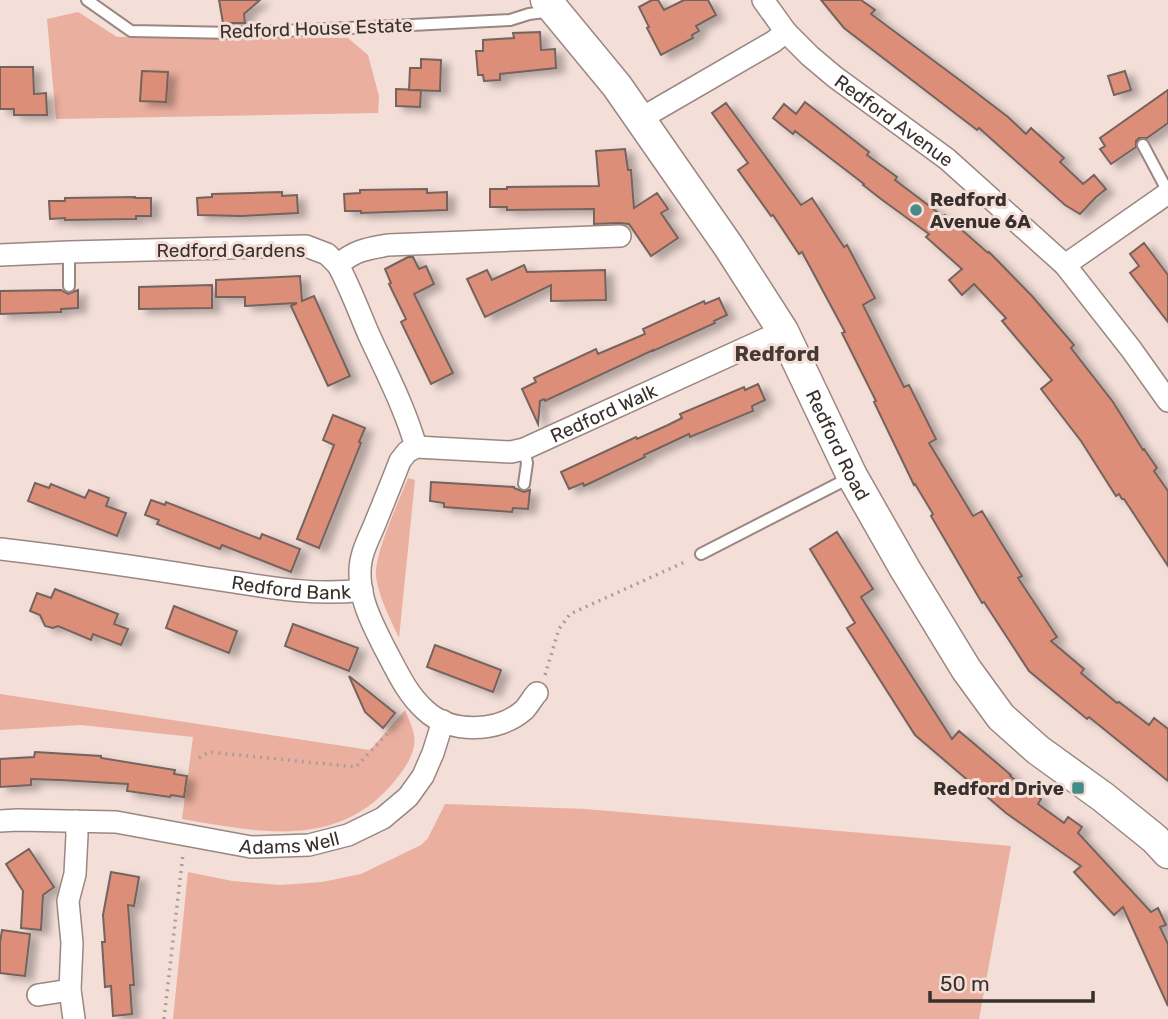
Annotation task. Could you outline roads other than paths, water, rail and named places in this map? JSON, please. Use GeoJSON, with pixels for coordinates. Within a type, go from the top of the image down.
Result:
{"type":"FeatureCollection","features":[{"type":"Feature","properties":{"kind":"main road","name":"Redford Road"},"geometry":{"type":"LineString","coordinates":[[550,6],[617,86],[729,247],[782,331],[852,476],[905,569],[959,658],[1001,718],[1038,750],[1156,839],[1168,853]]}},
{"type":"Feature","properties":{"kind":"street","name":"Redford Avenue"},"geometry":{"type":"LineString","coordinates":[[763,0],[786,32],[810,56],[947,159],[1065,265],[1168,401]]}},
{"type":"Feature","properties":{"kind":"street"},"geometry":{"type":"LineString","coordinates":[[640,119],[786,32]]}},
{"type":"Feature","properties":{"kind":"street"},"geometry":{"type":"LineString","coordinates":[[1065,265],[1168,192]]}},
{"type":"Feature","properties":{"kind":"street"},"geometry":{"type":"LineString","coordinates":[[362,590],[360,571],[363,554],[400,461],[416,446],[406,415],[338,265],[361,249],[388,245],[620,238]]}},
{"type":"Feature","properties":{"kind":"street","name":"Redford Gardens"},"geometry":{"type":"LineString","coordinates":[[0,255],[306,246],[327,254],[338,265]]}},
{"type":"Feature","properties":{"kind":"street","name":"Redford Walk"},"geometry":{"type":"LineString","coordinates":[[416,446],[511,452],[524,449],[782,331]]}},
{"type":"Feature","properties":{"kind":"street","name":"Redford Bank"},"geometry":{"type":"LineString","coordinates":[[0,549],[280,588],[326,593],[362,590],[370,621],[405,686],[427,712],[443,722],[472,727],[492,726],[511,719],[525,709],[537,693]]}},
{"type":"Feature","properties":{"kind":"street","name":"Adams Well"},"geometry":{"type":"LineString","coordinates":[[0,821],[116,822],[251,847],[309,845],[348,835],[383,818],[408,797],[423,776],[443,722]]}},
{"type":"Feature","properties":{"kind":"street"},"geometry":{"type":"LineString","coordinates":[[74,1019],[70,990],[72,943],[68,901],[75,874],[76,821]]}},
{"type":"Feature","properties":{"kind":"street"},"geometry":{"type":"LineString","coordinates":[[38,995],[70,990]]}},
{"type":"Feature","properties":{"kind":"lane","name":"Redford House Estate"},"geometry":{"type":"LineString","coordinates":[[88,0],[131,31],[235,33],[510,20],[550,6]]}},
{"type":"Feature","properties":{"kind":"lane"},"geometry":{"type":"LineString","coordinates":[[1143,145],[1168,192]]}},
{"type":"Feature","properties":{"kind":"lane"},"geometry":{"type":"LineString","coordinates":[[69,252],[69,286]]}},
{"type":"Feature","properties":{"kind":"lane"},"geometry":{"type":"LineString","coordinates":[[524,449],[527,463],[524,484]]}},
{"type":"Feature","properties":{"kind":"lane"},"geometry":{"type":"LineString","coordinates":[[701,554],[852,476]]}},
{"type":"Feature","properties":{"kind":"place","name":"Redford Avenue 6A"},"geometry":{"type":"Point","coordinates":[916,210]}},
{"type":"Feature","properties":{"kind":"place","name":"Redford Drive"},"geometry":{"type":"Point","coordinates":[1078,788]}},
{"type":"Feature","properties":{"kind":"district","name":"Redford"},"geometry":{"type":"Point","coordinates":[777,354]}}]}
